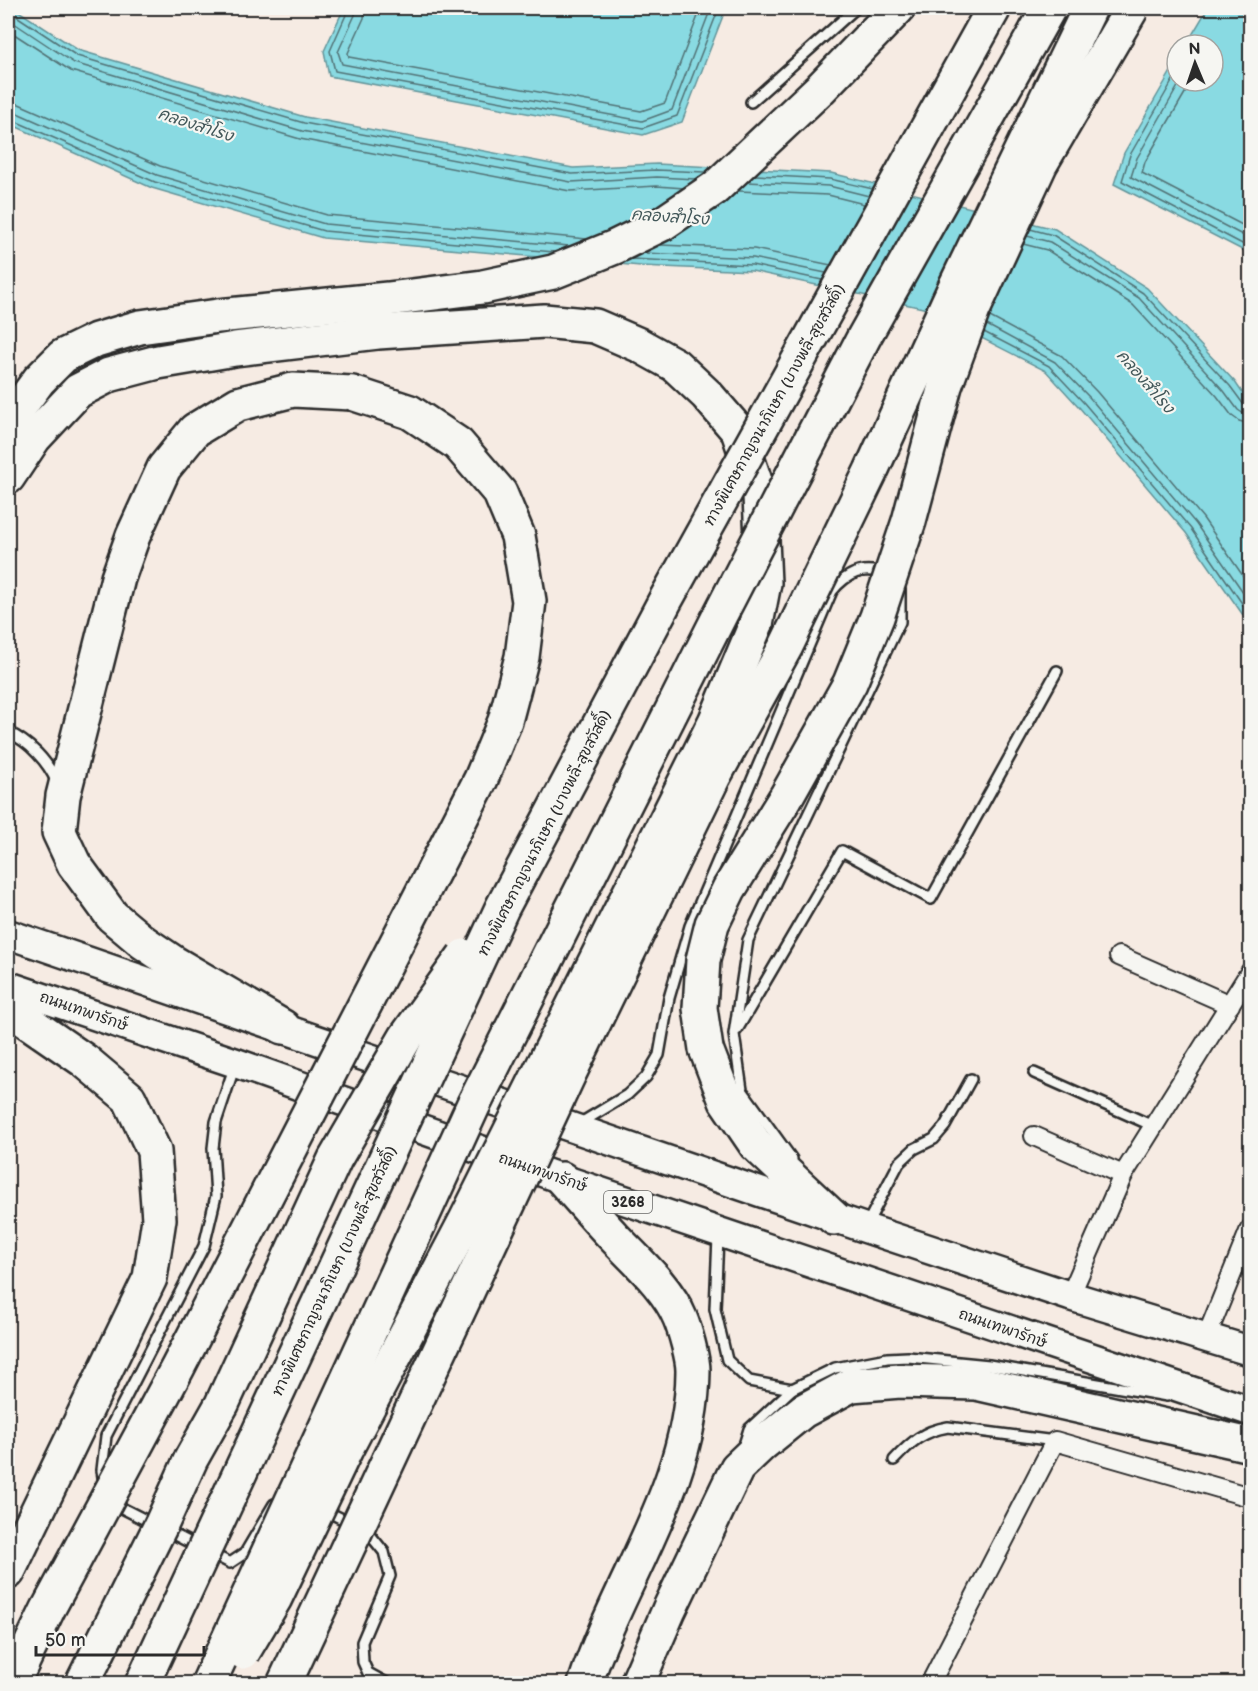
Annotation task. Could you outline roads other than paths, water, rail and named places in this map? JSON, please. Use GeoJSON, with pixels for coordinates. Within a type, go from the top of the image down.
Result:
{"type":"FeatureCollection","features":[{"type":"Feature","properties":{"kind":"highway"},"geometry":{"type":"LineString","coordinates":[[8,430],[17,410],[39,380],[63,356],[96,340],[140,327],[218,316],[483,287],[553,272],[615,247],[662,224],[715,188],[820,89],[898,8]]}},
{"type":"Feature","properties":{"kind":"highway","name":"ทางพิเศษกาญจนาภิเษก (บางพลี-สุขสวัสดิ์)"},"geometry":{"type":"LineString","coordinates":[[142,1683],[502,908],[665,601],[994,8]]}},
{"type":"Feature","properties":{"kind":"highway"},"geometry":{"type":"LineString","coordinates":[[208,1683],[473,1106],[721,613],[864,337],[1049,8]]}},
{"type":"Feature","properties":{"kind":"highway"},"geometry":{"type":"LineString","coordinates":[[284,1683],[569,1074],[714,776],[791,636],[871,471],[956,285],[1090,8]]}},
{"type":"Feature","properties":{"kind":"highway"},"geometry":{"type":"LineString","coordinates":[[834,1218],[756,1145],[726,1101],[706,1049],[700,1008],[703,960],[712,924],[729,889],[786,797],[849,683],[878,617],[909,521],[945,386],[973,310],[1040,165],[1132,8]]}},
{"type":"Feature","properties":{"kind":"highway"},"geometry":{"type":"LineString","coordinates":[[8,477],[34,438],[78,391],[109,375],[148,365],[235,349],[378,332],[544,321],[595,326],[639,345],[675,365],[707,395],[738,431],[760,496],[764,583],[756,624],[716,722],[466,1220],[346,1449],[275,1598],[225,1683]]}},
{"type":"Feature","properties":{"kind":"highway"},"geometry":{"type":"LineString","coordinates":[[12,1683],[48,1609],[178,1367],[482,779],[505,721],[522,657],[530,601],[519,536],[500,493],[458,444],[410,412],[352,393],[293,390],[238,404],[195,430],[164,468],[133,536],[118,578],[63,796],[59,832],[74,864],[112,916],[143,942],[174,963],[283,1027]]}},
{"type":"Feature","properties":{"kind":"highway"},"geometry":{"type":"LineString","coordinates":[[82,1683],[162,1523],[191,1459],[222,1404],[335,1159],[406,1036],[444,982],[502,908]]}},
{"type":"Feature","properties":{"kind":"highway"},"geometry":{"type":"LineString","coordinates":[[8,1008],[85,1061],[129,1098],[154,1151],[159,1219],[150,1278],[8,1572]]}},
{"type":"Feature","properties":{"kind":"highway"},"geometry":{"type":"LineString","coordinates":[[562,1179],[656,1281],[679,1317],[693,1369],[688,1421],[674,1476],[594,1655],[585,1683]]}},
{"type":"Feature","properties":{"kind":"highway"},"geometry":{"type":"LineString","coordinates":[[637,1683],[737,1468],[803,1411],[851,1385],[900,1381],[976,1383],[1251,1445]]}},
{"type":"Feature","properties":{"kind":"main road"},"geometry":{"type":"LineString","coordinates":[[8,934],[834,1218],[1070,1296],[1251,1351]]}},
{"type":"Feature","properties":{"kind":"main road","name":"ถนนเทพารักษ์"},"geometry":{"type":"LineString","coordinates":[[8,986],[236,1063],[719,1233],[1250,1411]]}},
{"type":"Feature","properties":{"kind":"street"},"geometry":{"type":"LineString","coordinates":[[1119,956],[1230,1005]]}},
{"type":"Feature","properties":{"kind":"street"},"geometry":{"type":"LineString","coordinates":[[1070,1296],[1123,1175],[1251,972]]}},
{"type":"Feature","properties":{"kind":"street"},"geometry":{"type":"LineString","coordinates":[[1034,1136],[1123,1175]]}},
{"type":"Feature","properties":{"kind":"street"},"geometry":{"type":"LineString","coordinates":[[1206,1338],[1251,1229]]}},
{"type":"Feature","properties":{"kind":"street"},"geometry":{"type":"LineString","coordinates":[[930,1683],[1056,1441],[1251,1497]]}},
{"type":"Feature","properties":{"kind":"lane"},"geometry":{"type":"LineString","coordinates":[[751,102],[856,8]]}},
{"type":"Feature","properties":{"kind":"lane"},"geometry":{"type":"LineString","coordinates":[[572,1128],[627,1095],[646,1077],[659,1055],[669,998],[690,926],[832,591],[841,579],[852,572],[867,570],[882,573],[900,587],[900,622],[748,940],[734,1034],[742,1090],[795,1163]]}},
{"type":"Feature","properties":{"kind":"lane"},"geometry":{"type":"LineString","coordinates":[[734,1034],[842,851],[931,899],[1057,671]]}},
{"type":"Feature","properties":{"kind":"lane"},"geometry":{"type":"LineString","coordinates":[[8,732],[33,749],[51,768],[63,796]]}},
{"type":"Feature","properties":{"kind":"lane"},"geometry":{"type":"LineString","coordinates":[[236,1063],[216,1122],[213,1148],[216,1196],[204,1246],[106,1436],[102,1470],[105,1491],[116,1505],[230,1563],[245,1553],[276,1500],[295,1498],[307,1502],[367,1531],[384,1552],[390,1576],[362,1642],[363,1662],[368,1673],[388,1683]]}},
{"type":"Feature","properties":{"kind":"lane"},"geometry":{"type":"LineString","coordinates":[[1034,1073],[1153,1126]]}},
{"type":"Feature","properties":{"kind":"lane"},"geometry":{"type":"LineString","coordinates":[[865,1228],[899,1163],[914,1149],[934,1139],[945,1126],[971,1079]]}},
{"type":"Feature","properties":{"kind":"lane"},"geometry":{"type":"LineString","coordinates":[[801,1172],[834,1218]]}},
{"type":"Feature","properties":{"kind":"lane"},"geometry":{"type":"LineString","coordinates":[[719,1233],[715,1309],[727,1360],[749,1381],[792,1389]]}},
{"type":"Feature","properties":{"kind":"lane"},"geometry":{"type":"LineString","coordinates":[[737,1468],[748,1429],[792,1389],[835,1368],[887,1358],[908,1357],[989,1365],[1250,1411]]}},
{"type":"Feature","properties":{"kind":"lane"},"geometry":{"type":"LineString","coordinates":[[894,1460],[910,1444],[930,1430],[948,1427],[1056,1441]]}},
{"type":"Feature","properties":{"kind":"water","name":"คลองสำโรง"},"geometry":{"type":"Polygon","coordinates":[[[8,8],[14,8],[78,50],[305,117],[573,168],[657,164],[831,173],[1055,229],[1147,288],[1235,382],[1250,404],[1250,625],[1186,533],[1046,371],[923,308],[752,271],[641,266],[323,238],[152,188],[8,123],[8,8]]]}},
{"type":"Feature","properties":{"kind":"water"},"geometry":{"type":"Polygon","coordinates":[[[344,8],[726,8],[682,122],[643,135],[329,76],[324,51],[344,8]]]}},
{"type":"Feature","properties":{"kind":"water"},"geometry":{"type":"Polygon","coordinates":[[[1208,8],[1250,8],[1250,254],[1114,184],[1124,153],[1165,82],[1165,93],[1225,93],[1225,33],[1193,33],[1208,8]]]}}]}
